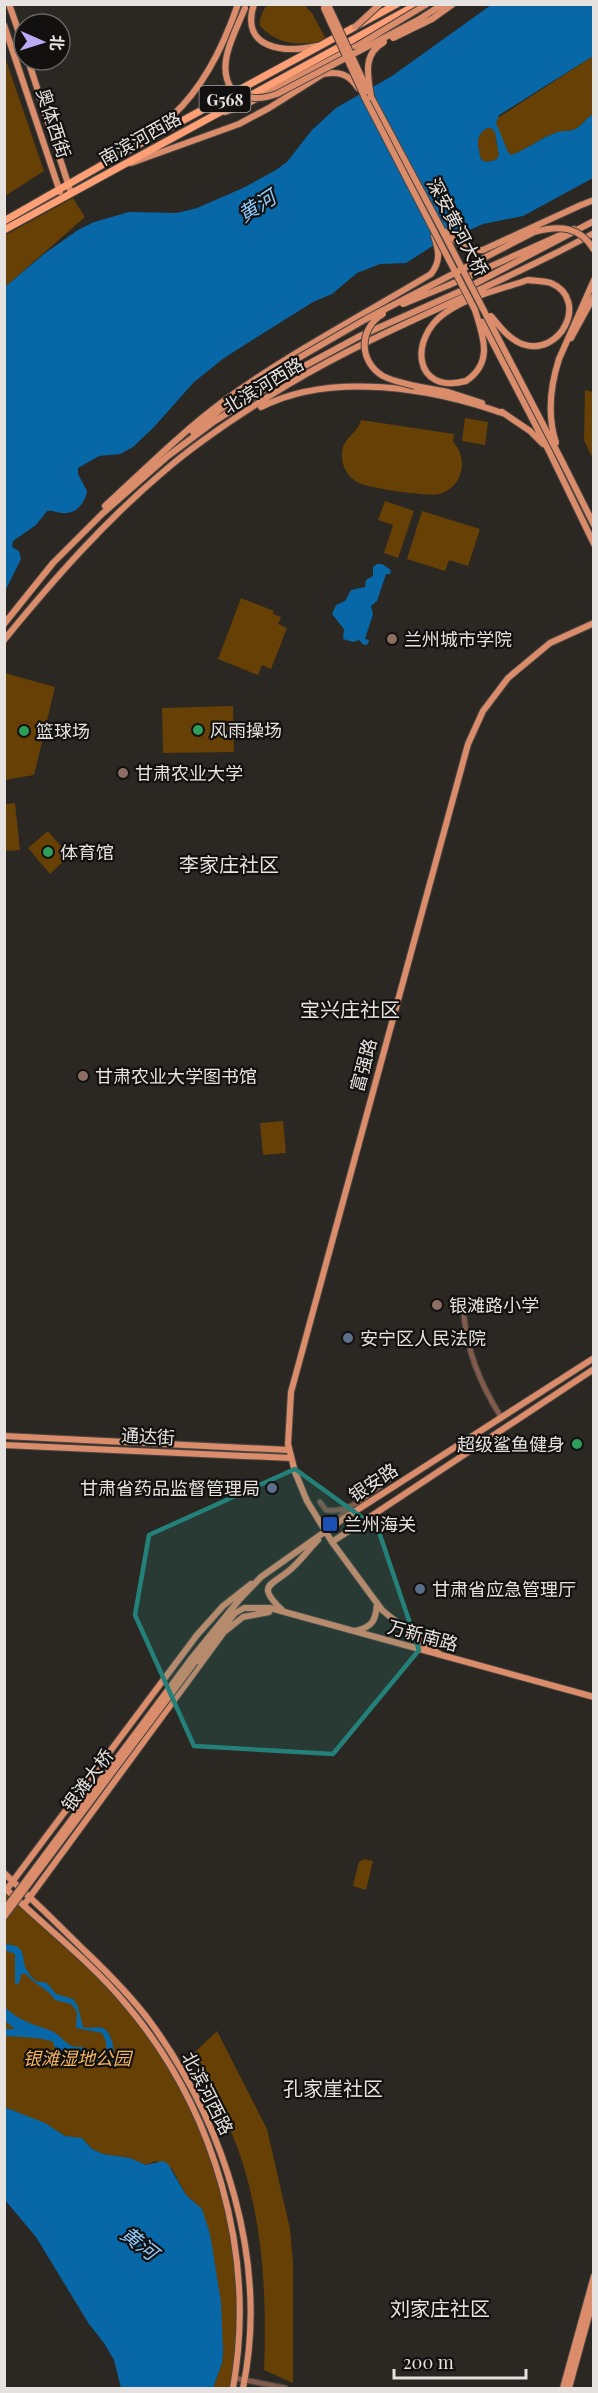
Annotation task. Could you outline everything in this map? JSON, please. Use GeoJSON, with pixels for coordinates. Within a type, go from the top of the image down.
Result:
{"type":"FeatureCollection","features":[{"type":"Feature","properties":{"kind":"highway","name":"南滨河西路"},"geometry":{"type":"LineString","coordinates":[[4,220],[397,4]]}},
{"type":"Feature","properties":{"kind":"highway","name":"南滨河西路"},"geometry":{"type":"LineString","coordinates":[[4,230],[418,4]]}},
{"type":"Feature","properties":{"kind":"main road"},"geometry":{"type":"LineString","coordinates":[[254,4],[251,20],[255,32],[263,43],[274,49],[303,49],[326,43]]}},
{"type":"Feature","properties":{"kind":"main road"},"geometry":{"type":"LineString","coordinates":[[355,27],[380,4]]}},
{"type":"Feature","properties":{"kind":"main road"},"geometry":{"type":"LineString","coordinates":[[210,117],[243,106],[357,46],[427,4]]}},
{"type":"Feature","properties":{"kind":"main road"},"geometry":{"type":"LineString","coordinates":[[243,6],[224,73],[232,90],[252,99],[278,94],[418,20],[443,4]]}},
{"type":"Feature","properties":{"kind":"main road"},"geometry":{"type":"LineString","coordinates":[[368,98],[367,62],[372,52],[380,44],[432,19],[453,4]]}},
{"type":"Feature","properties":{"kind":"main road"},"geometry":{"type":"LineString","coordinates":[[123,153],[172,116],[189,98],[207,73],[243,6]]}},
{"type":"Feature","properties":{"kind":"main road","name":"深安黄河大桥"},"geometry":{"type":"LineString","coordinates":[[325,6],[429,221],[548,449]]}},
{"type":"Feature","properties":{"kind":"main road","name":"奥体西街"},"geometry":{"type":"LineString","coordinates":[[4,24],[63,198]]}},
{"type":"Feature","properties":{"kind":"main road","name":"奥体西街"},"geometry":{"type":"LineString","coordinates":[[32,72],[71,193]]}},
{"type":"Feature","properties":{"kind":"main road"},"geometry":{"type":"LineString","coordinates":[[117,168],[239,124],[324,74],[334,72],[344,74],[353,80],[368,98]]}},
{"type":"Feature","properties":{"kind":"main road","name":"深安黄河大桥"},"geometry":{"type":"LineString","coordinates":[[368,98],[441,228],[563,464]]}},
{"type":"Feature","properties":{"kind":"main road"},"geometry":{"type":"LineString","coordinates":[[441,228],[463,248],[472,251],[483,250],[594,200]]}},
{"type":"Feature","properties":{"kind":"main road"},"geometry":{"type":"LineString","coordinates":[[53,563],[88,522],[188,430],[253,380],[350,319],[430,274],[439,259],[439,250],[429,221]]}},
{"type":"Feature","properties":{"kind":"main road"},"geometry":{"type":"LineString","coordinates":[[594,221],[392,309],[370,324],[364,339],[365,353],[373,369],[392,380],[448,392],[490,406],[530,431],[548,449],[594,544]]}},
{"type":"Feature","properties":{"kind":"main road","name":"北滨河西路"},"geometry":{"type":"LineString","coordinates":[[4,624],[53,563],[102,514],[168,456],[212,423],[284,377],[360,336],[472,286],[594,221]]}},
{"type":"Feature","properties":{"kind":"main road"},"geometry":{"type":"LineString","coordinates":[[168,456],[190,434],[237,396],[283,367],[366,319],[534,232],[562,226],[576,231],[588,240],[594,250]]}},
{"type":"Feature","properties":{"kind":"main road","name":"北滨河西路"},"geometry":{"type":"LineString","coordinates":[[4,640],[45,590],[110,521],[168,468],[231,422],[291,383],[594,233]]}},
{"type":"Feature","properties":{"kind":"main road"},"geometry":{"type":"LineString","coordinates":[[490,292],[505,278]]}},
{"type":"Feature","properties":{"kind":"main road"},"geometry":{"type":"LineString","coordinates":[[475,310],[485,342],[485,354],[481,367],[470,378],[459,383],[441,383],[426,372],[422,364],[421,351],[429,328],[445,313],[490,292],[528,280],[552,284],[561,290],[570,309],[567,322],[560,334],[549,343],[535,346],[521,344],[510,336],[483,307]]}},
{"type":"Feature","properties":{"kind":"main road"},"geometry":{"type":"LineString","coordinates":[[594,280],[553,377],[550,415],[563,464],[594,525]]}},
{"type":"Feature","properties":{"kind":"main road"},"geometry":{"type":"LineString","coordinates":[[559,359],[594,296]]}},
{"type":"Feature","properties":{"kind":"main road"},"geometry":{"type":"LineString","coordinates":[[446,306],[464,303]]}},
{"type":"Feature","properties":{"kind":"main road"},"geometry":{"type":"LineString","coordinates":[[231,422],[278,398],[297,392],[354,386],[413,392],[482,406],[505,414]]}},
{"type":"Feature","properties":{"kind":"main road"},"geometry":{"type":"LineString","coordinates":[[162,462],[168,468]]}},
{"type":"Feature","properties":{"kind":"main road","name":"富强路"},"geometry":{"type":"LineString","coordinates":[[377,1602],[333,1542],[307,1501],[289,1450],[288,1412],[294,1379],[468,744],[483,711],[508,678],[550,643],[594,623]]}},
{"type":"Feature","properties":{"kind":"main road","name":"银安路"},"geometry":{"type":"LineString","coordinates":[[193,1660],[239,1600],[261,1577],[326,1531],[501,1418],[592,1355]]}},
{"type":"Feature","properties":{"kind":"main road","name":"银安路"},"geometry":{"type":"LineString","coordinates":[[333,1542],[594,1369]]}},
{"type":"Feature","properties":{"kind":"main road","name":"通达街"},"geometry":{"type":"LineString","coordinates":[[4,1437],[289,1450]]}},
{"type":"Feature","properties":{"kind":"main road","name":"通达街"},"geometry":{"type":"LineString","coordinates":[[4,1445],[291,1458]]}},
{"type":"Feature","properties":{"kind":"main road"},"geometry":{"type":"LineString","coordinates":[[285,1613],[270,1598],[268,1588],[271,1583],[291,1569],[326,1531]]}},
{"type":"Feature","properties":{"kind":"main road"},"geometry":{"type":"LineString","coordinates":[[6,1888],[14,1881],[197,1635],[223,1606],[261,1577]]}},
{"type":"Feature","properties":{"kind":"main road"},"geometry":{"type":"LineString","coordinates":[[353,1631],[364,1629],[372,1624],[376,1617],[377,1602]]}},
{"type":"Feature","properties":{"kind":"main road"},"geometry":{"type":"LineString","coordinates":[[377,1602],[400,1626],[441,1655]]}},
{"type":"Feature","properties":{"kind":"main road","name":"万新南路"},"geometry":{"type":"LineString","coordinates":[[193,1660],[236,1613],[244,1608],[270,1608],[594,1697]]}},
{"type":"Feature","properties":{"kind":"main road"},"geometry":{"type":"LineString","coordinates":[[24,1905],[224,1632],[243,1617],[256,1613],[285,1613]]}},
{"type":"Feature","properties":{"kind":"main road","name":"银滩大桥"},"geometry":{"type":"LineString","coordinates":[[4,1910],[193,1660]]}},
{"type":"Feature","properties":{"kind":"main road","name":"银滩大桥"},"geometry":{"type":"LineString","coordinates":[[4,1917],[193,1660]]}},
{"type":"Feature","properties":{"kind":"main road","name":"北滨河西路"},"geometry":{"type":"LineString","coordinates":[[4,1873],[122,1987],[151,2022],[187,2077],[212,2129],[225,2163],[246,2257],[250,2318],[243,2388]]}},
{"type":"Feature","properties":{"kind":"main road","name":"北滨河西路"},"geometry":{"type":"LineString","coordinates":[[6,1888],[105,1980],[126,2004],[156,2044],[205,2132],[225,2202],[239,2285],[233,2388]]}},
{"type":"Feature","properties":{"kind":"main road"},"geometry":{"type":"LineString","coordinates":[[563,2388],[594,2276]]}},
{"type":"Feature","properties":{"kind":"main road"},"geometry":{"type":"LineString","coordinates":[[569,2388],[594,2297]]}},
{"type":"Feature","properties":{"kind":"street"},"geometry":{"type":"LineString","coordinates":[[464,1316],[466,1336],[472,1357],[501,1418]]}},
{"type":"Feature","properties":{"kind":"street"},"geometry":{"type":"LineString","coordinates":[[326,1531],[347,1510],[392,1477]]}},
{"type":"Feature","properties":{"kind":"street"},"geometry":{"type":"LineString","coordinates":[[320,1502],[326,1510],[336,1512],[347,1510]]}},
{"type":"Feature","properties":{"kind":"street"},"geometry":{"type":"LineString","coordinates":[[235,2378],[285,2388]]}},
{"type":"Feature","properties":{"kind":"highlighted area"},"geometry":{"type":"Polygon","coordinates":[[[295,1469],[378,1529],[419,1650],[333,1754],[194,1746],[135,1615],[149,1535],[295,1469]]]}},
{"type":"Feature","properties":{"kind":"green space"},"geometry":{"type":"Polygon","coordinates":[[[304,5],[312,13],[327,41],[291,43],[268,33],[260,26],[260,19],[265,7],[304,5]]]}},
{"type":"Feature","properties":{"kind":"green space"},"geometry":{"type":"Polygon","coordinates":[[[593,56],[593,114],[575,129],[549,135],[511,155],[496,127],[496,119],[593,56]]]}},
{"type":"Feature","properties":{"kind":"green space"},"geometry":{"type":"Polygon","coordinates":[[[5,57],[44,171],[4,196],[5,57]]]}},
{"type":"Feature","properties":{"kind":"green space"},"geometry":{"type":"Polygon","coordinates":[[[487,128],[495,132],[499,155],[496,160],[485,162],[481,159],[478,142],[480,135],[487,128]]]}},
{"type":"Feature","properties":{"kind":"green space"},"geometry":{"type":"Polygon","coordinates":[[[73,198],[85,217],[5,287],[4,236],[73,198]]]}},
{"type":"Feature","properties":{"kind":"green space"},"geometry":{"type":"Polygon","coordinates":[[[585,390],[593,392],[593,459],[584,440],[585,390]]]}},
{"type":"Feature","properties":{"kind":"green space"},"geometry":{"type":"Polygon","coordinates":[[[465,418],[488,422],[485,445],[462,441],[465,418]]]}},
{"type":"Feature","properties":{"kind":"green space"},"geometry":{"type":"Polygon","coordinates":[[[361,420],[454,434],[453,442],[461,456],[462,464],[454,486],[447,491],[433,495],[384,489],[357,482],[345,469],[342,455],[345,442],[356,430],[361,420]]]}},
{"type":"Feature","properties":{"kind":"green space"},"geometry":{"type":"Polygon","coordinates":[[[385,501],[414,511],[398,558],[384,553],[393,525],[378,520],[385,501]]]}},
{"type":"Feature","properties":{"kind":"green space"},"geometry":{"type":"Polygon","coordinates":[[[422,511],[480,529],[468,566],[449,560],[445,571],[407,559],[422,511]]]}},
{"type":"Feature","properties":{"kind":"green space"},"geometry":{"type":"Polygon","coordinates":[[[241,598],[274,611],[273,614],[281,617],[278,624],[287,628],[271,669],[262,665],[258,675],[218,659],[241,598]]]}},
{"type":"Feature","properties":{"kind":"green space","name":"篮球场"},"geometry":{"type":"Polygon","coordinates":[[[5,673],[55,687],[34,775],[5,780],[5,673]]]}},
{"type":"Feature","properties":{"kind":"green space","name":"风雨操场"},"geometry":{"type":"Polygon","coordinates":[[[233,706],[234,752],[163,753],[162,708],[233,706]]]}},
{"type":"Feature","properties":{"kind":"green space"},"geometry":{"type":"Polygon","coordinates":[[[15,803],[20,850],[5,851],[5,804],[15,803]]]}},
{"type":"Feature","properties":{"kind":"green space","name":"体育馆"},"geometry":{"type":"Polygon","coordinates":[[[48,831],[69,856],[50,874],[28,848],[48,831]]]}},
{"type":"Feature","properties":{"kind":"green space"},"geometry":{"type":"Polygon","coordinates":[[[283,1121],[286,1153],[263,1155],[260,1123],[283,1121]]]}},
{"type":"Feature","properties":{"kind":"green space"},"geometry":{"type":"Polygon","coordinates":[[[364,1859],[373,1861],[366,1890],[353,1886],[359,1862],[364,1859]]]}},
{"type":"Feature","properties":{"kind":"green space","name":"银滩湿地公园"},"geometry":{"type":"Polygon","coordinates":[[[4,1886],[105,1980],[156,2045],[203,2127],[225,2202],[239,2285],[233,2388],[213,2388],[222,2363],[223,2351],[202,2209],[186,2195],[172,2169],[156,2161],[146,2165],[130,2158],[103,2154],[92,2149],[84,2140],[65,2136],[45,2124],[5,2107],[4,1886]]]}},
{"type":"Feature","properties":{"kind":"green space"},"geometry":{"type":"Polygon","coordinates":[[[217,2031],[267,2129],[290,2229],[293,2263],[293,2383],[264,2370],[264,2286],[253,2203],[238,2149],[193,2054],[217,2031]]]}},
{"type":"Feature","properties":{"kind":"water","name":"黄河"},"geometry":{"type":"Polygon","coordinates":[[[491,5],[593,5],[593,56],[499,115],[496,123],[511,155],[549,135],[575,129],[593,114],[593,178],[523,216],[483,224],[431,247],[406,263],[380,264],[357,273],[332,294],[313,302],[224,358],[194,382],[133,447],[120,454],[99,456],[78,468],[78,474],[87,491],[82,504],[76,510],[67,513],[47,511],[36,525],[13,541],[12,547],[19,551],[21,559],[5,591],[5,287],[44,254],[78,230],[94,222],[129,212],[177,213],[197,208],[243,188],[287,162],[312,130],[336,108],[392,76],[491,5]],[[491,128],[483,131],[479,138],[481,159],[485,162],[496,160],[499,155],[495,132],[491,128]]]}},
{"type":"Feature","properties":{"kind":"water"},"geometry":{"type":"Polygon","coordinates":[[[382,564],[391,570],[390,574],[386,574],[377,601],[371,606],[373,614],[365,639],[369,640],[368,644],[364,645],[359,640],[353,642],[343,639],[344,629],[332,614],[336,605],[345,601],[351,590],[365,587],[366,580],[373,576],[373,567],[382,564]]]}},
{"type":"Feature","properties":{"kind":"water"},"geometry":{"type":"Polygon","coordinates":[[[5,1944],[20,1949],[26,1968],[35,1981],[47,1983],[56,1994],[73,1999],[78,2007],[83,2027],[101,2027],[109,2034],[113,2044],[112,2064],[103,2067],[93,2060],[84,2063],[71,2050],[64,2056],[58,2056],[53,2042],[49,2040],[5,2036],[5,2029],[15,2029],[5,2021],[5,2007],[31,2024],[52,2031],[72,2046],[83,2047],[107,2057],[106,2042],[102,2033],[76,2028],[77,2012],[71,2004],[55,2000],[26,1974],[21,1974],[20,1981],[17,1985],[15,1983],[15,1954],[5,1950],[5,1944]]]}},
{"type":"Feature","properties":{"kind":"water","name":"黄河"},"geometry":{"type":"Polygon","coordinates":[[[4,2107],[45,2123],[65,2136],[82,2138],[92,2149],[103,2154],[130,2158],[146,2165],[163,2161],[168,2164],[186,2195],[202,2209],[210,2234],[221,2302],[222,2363],[213,2388],[121,2388],[114,2360],[104,2343],[89,2324],[36,2237],[5,2200],[4,2107]]]}},
{"type":"Feature","properties":{"kind":"place","name":"兰州城市学院"},"geometry":{"type":"Point","coordinates":[392,639]}},
{"type":"Feature","properties":{"kind":"place","name":"风雨操场"},"geometry":{"type":"Point","coordinates":[198,730]}},
{"type":"Feature","properties":{"kind":"place","name":"篮球场"},"geometry":{"type":"Point","coordinates":[24,731]}},
{"type":"Feature","properties":{"kind":"place","name":"甘肃农业大学"},"geometry":{"type":"Point","coordinates":[123,773]}},
{"type":"Feature","properties":{"kind":"place","name":"体育馆"},"geometry":{"type":"Point","coordinates":[48,852]}},
{"type":"Feature","properties":{"kind":"place","name":"甘肃农业大学图书馆"},"geometry":{"type":"Point","coordinates":[83,1076]}},
{"type":"Feature","properties":{"kind":"place","name":"银滩路小学"},"geometry":{"type":"Point","coordinates":[437,1305]}},
{"type":"Feature","properties":{"kind":"place","name":"安宁区人民法院"},"geometry":{"type":"Point","coordinates":[348,1338]}},
{"type":"Feature","properties":{"kind":"place","name":"超级鲨鱼健身"},"geometry":{"type":"Point","coordinates":[577,1444]}},
{"type":"Feature","properties":{"kind":"place","name":"甘肃省药品监督管理局"},"geometry":{"type":"Point","coordinates":[272,1488]}},
{"type":"Feature","properties":{"kind":"place","name":"兰州海关"},"geometry":{"type":"Point","coordinates":[330,1524]}},
{"type":"Feature","properties":{"kind":"place","name":"甘肃省应急管理厅"},"geometry":{"type":"Point","coordinates":[420,1589]}},
{"type":"Feature","properties":{"kind":"district","name":"李家庄社区"},"geometry":{"type":"Point","coordinates":[229,863]}},
{"type":"Feature","properties":{"kind":"district","name":"宝兴庄社区"},"geometry":{"type":"Point","coordinates":[350,1008]}},
{"type":"Feature","properties":{"kind":"district","name":"孔家崖社区"},"geometry":{"type":"Point","coordinates":[333,2087]}},
{"type":"Feature","properties":{"kind":"district","name":"刘家庄社区"},"geometry":{"type":"Point","coordinates":[440,2307]}}]}
